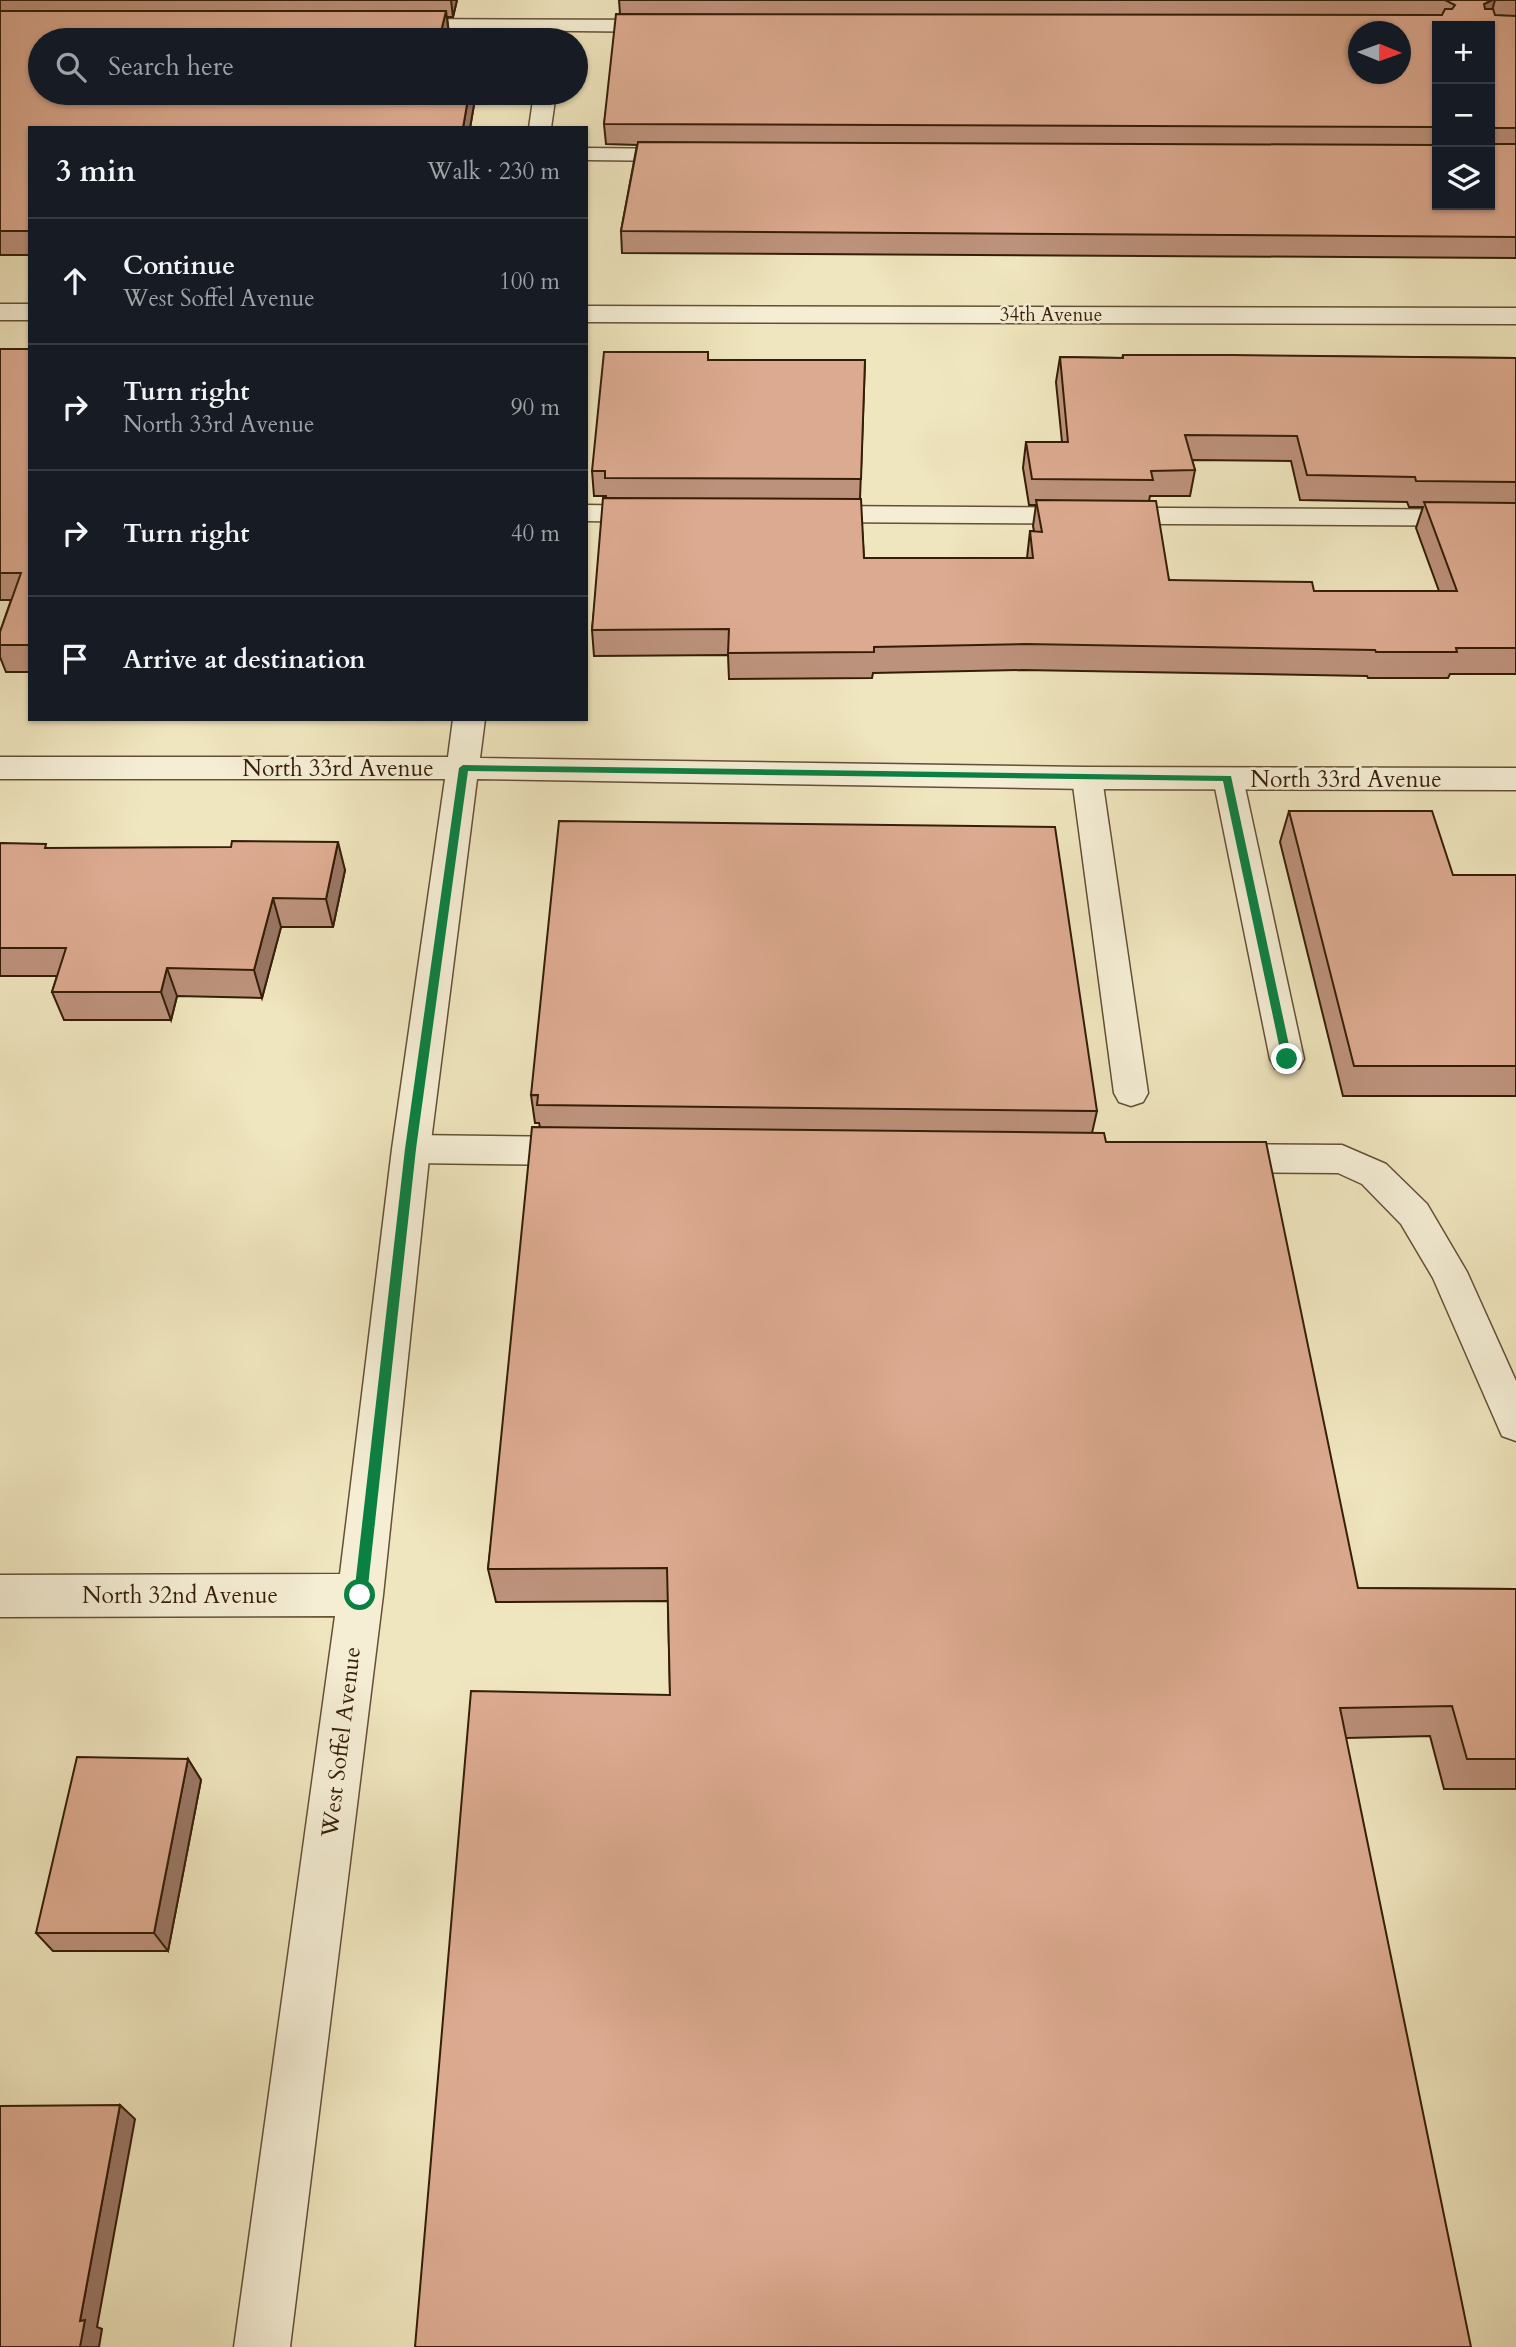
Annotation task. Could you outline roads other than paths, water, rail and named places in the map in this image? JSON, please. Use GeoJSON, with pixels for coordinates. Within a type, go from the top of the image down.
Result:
{"type":"FeatureCollection","features":[{"type":"Feature","properties":{"kind":"street"},"geometry":{"type":"LineString","coordinates":[[553,28],[557,0]]}},
{"type":"Feature","properties":{"kind":"street"},"geometry":{"type":"LineString","coordinates":[[373,26],[424,28]]}},
{"type":"Feature","properties":{"kind":"street"},"geometry":{"type":"LineString","coordinates":[[588,31],[691,26]]}},
{"type":"Feature","properties":{"kind":"street"},"geometry":{"type":"LineString","coordinates":[[540,126],[543,105]]}},
{"type":"Feature","properties":{"kind":"street"},"geometry":{"type":"LineString","coordinates":[[0,312],[28,312]]}},
{"type":"Feature","properties":{"kind":"street","name":"34th Avenue"},"geometry":{"type":"LineString","coordinates":[[588,314],[1516,317]]}},
{"type":"Feature","properties":{"kind":"street","name":"West Soffel Avenue"},"geometry":{"type":"LineString","coordinates":[[262,2347],[360,1595],[411,1149],[469,721]]}},
{"type":"Feature","properties":{"kind":"street","name":"North 33rd Avenue"},"geometry":{"type":"LineString","coordinates":[[0,768],[463,768],[1087,778],[1516,779]]}},
{"type":"Feature","properties":{"kind":"street","name":"North 32nd Avenue"},"geometry":{"type":"LineString","coordinates":[[0,1596],[360,1595]]}},
{"type":"Feature","properties":{"kind":"lane"},"geometry":{"type":"LineString","coordinates":[[588,154],[698,155]]}},
{"type":"Feature","properties":{"kind":"lane"},"geometry":{"type":"LineString","coordinates":[[588,513],[670,514]]}},
{"type":"Feature","properties":{"kind":"lane"},"geometry":{"type":"LineString","coordinates":[[794,514],[1516,518]]}},
{"type":"Feature","properties":{"kind":"lane"},"geometry":{"type":"LineString","coordinates":[[1087,778],[1131,1093]]}},
{"type":"Feature","properties":{"kind":"lane"},"geometry":{"type":"LineString","coordinates":[[1227,778],[1287,1059]]}},
{"type":"Feature","properties":{"kind":"lane"},"geometry":{"type":"LineString","coordinates":[[411,1149],[605,1151]]}},
{"type":"Feature","properties":{"kind":"lane"},"geometry":{"type":"LineString","coordinates":[[1189,1157],[1342,1159],[1374,1174],[1414,1214],[1449,1272],[1516,1424]]}}]}
